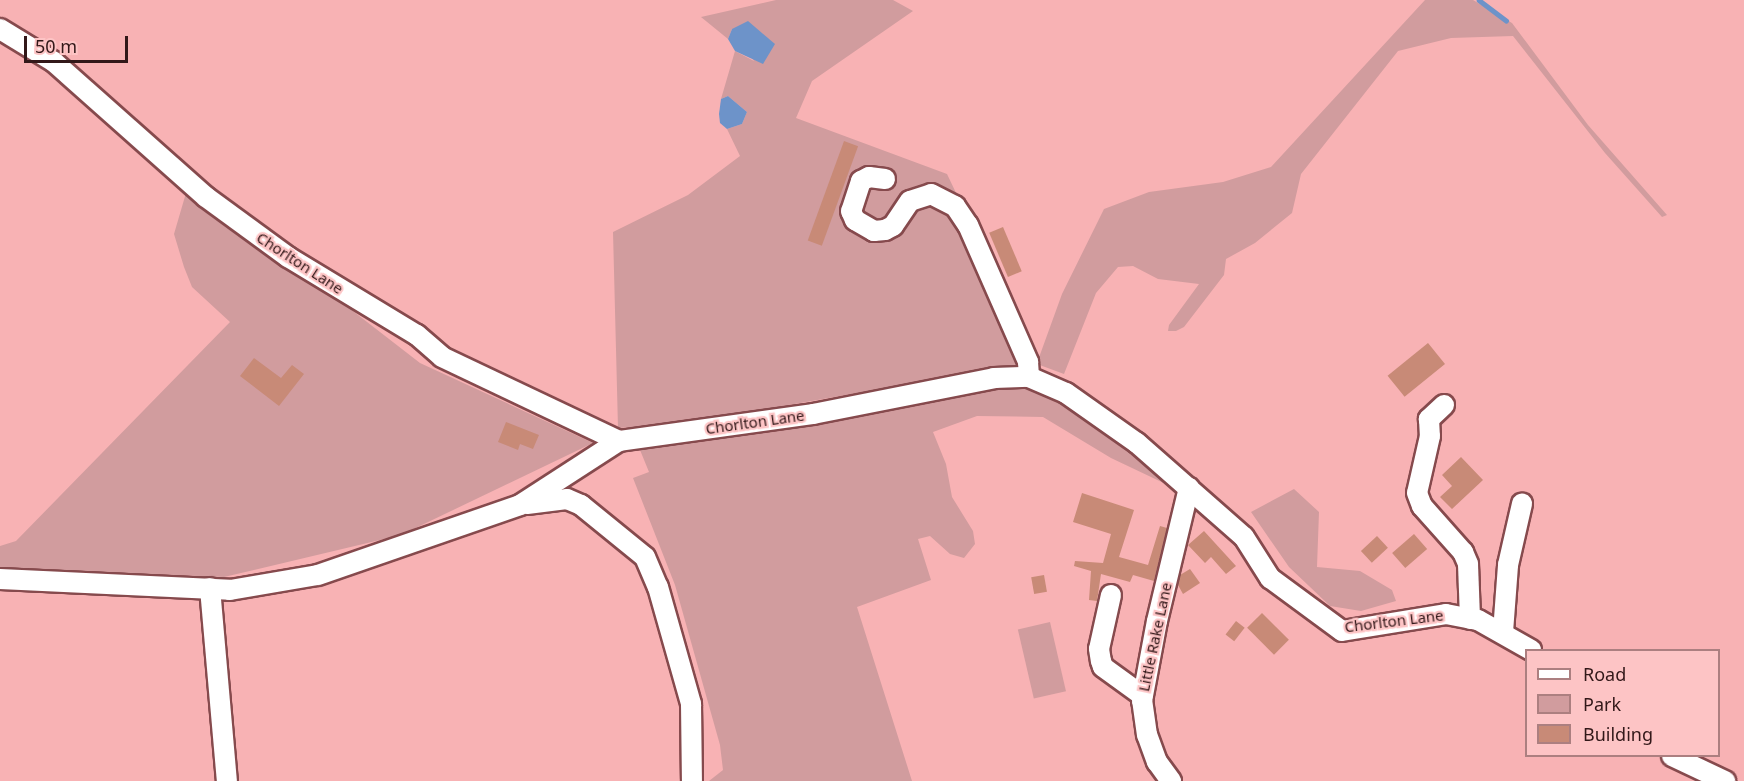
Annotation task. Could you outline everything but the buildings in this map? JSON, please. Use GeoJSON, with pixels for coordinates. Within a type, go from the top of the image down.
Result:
{"type":"FeatureCollection","features":[{"type":"Feature","properties":{"kind":"street","name":"Chorlton Lane"},"geometry":{"type":"LineString","coordinates":[[0,29],[54,62],[206,197],[288,257],[417,335],[442,357],[619,441],[813,414],[994,378],[1029,377],[1066,393],[1137,442],[1244,537],[1270,578],[1342,631],[1446,614],[1470,619],[1503,632],[1528,649]]}},
{"type":"Feature","properties":{"kind":"street"},"geometry":{"type":"LineString","coordinates":[[885,179],[869,177],[861,181],[851,211],[855,220],[874,231],[885,230],[893,226],[909,201],[930,194],[955,206],[968,225],[1028,362],[1029,377]]}},
{"type":"Feature","properties":{"kind":"street"},"geometry":{"type":"LineString","coordinates":[[1443,405],[1429,419],[1430,436],[1417,493],[1422,506],[1463,552],[1468,564],[1470,619]]}},
{"type":"Feature","properties":{"kind":"street"},"geometry":{"type":"LineString","coordinates":[[520,505],[619,441]]}},
{"type":"Feature","properties":{"kind":"street","name":"Little Rake Lane"},"geometry":{"type":"LineString","coordinates":[[1171,781],[1157,762],[1147,735],[1143,696],[1189,488]]}},
{"type":"Feature","properties":{"kind":"street"},"geometry":{"type":"LineString","coordinates":[[0,579],[210,588],[271,585],[318,575],[520,505],[567,499],[645,557],[658,586],[690,704],[692,781]]}},
{"type":"Feature","properties":{"kind":"street"},"geometry":{"type":"LineString","coordinates":[[1503,632],[1508,565],[1522,504]]}},
{"type":"Feature","properties":{"kind":"street"},"geometry":{"type":"LineString","coordinates":[[210,588],[227,781]]}},
{"type":"Feature","properties":{"kind":"street"},"geometry":{"type":"LineString","coordinates":[[1111,595],[1107,624],[1100,643],[1101,661],[1103,667],[1143,696]]}},
{"type":"Feature","properties":{"kind":"street"},"geometry":{"type":"LineString","coordinates":[[1674,757],[1725,781]]}},
{"type":"Feature","properties":{"kind":"green space"},"geometry":{"type":"Polygon","coordinates":[[[776,0],[893,0],[913,11],[812,81],[796,118],[947,174],[1037,363],[1062,294],[1104,209],[1149,192],[1223,182],[1271,167],[1425,0],[1473,0],[1512,23],[1588,125],[1667,215],[1662,217],[1605,153],[1513,36],[1451,38],[1398,51],[1301,174],[1292,213],[1255,243],[1226,259],[1224,275],[1184,327],[1176,331],[1168,331],[1169,325],[1199,284],[1158,279],[1133,266],[1118,267],[1096,293],[1064,374],[1037,364],[1016,365],[682,424],[618,428],[613,232],[688,195],[740,156],[727,129],[742,124],[747,112],[728,96],[721,99],[735,51],[754,61],[732,29],[728,39],[701,17],[776,0]]]}},
{"type":"Feature","properties":{"kind":"green space"},"geometry":{"type":"Polygon","coordinates":[[[186,193],[349,308],[420,363],[593,443],[401,535],[224,577],[0,569],[0,546],[16,541],[230,322],[192,287],[184,267],[174,234],[186,193]]]}},
{"type":"Feature","properties":{"kind":"green space"},"geometry":{"type":"Polygon","coordinates":[[[1026,387],[1072,408],[1162,472],[1170,486],[1111,458],[1043,417],[977,416],[933,432],[946,464],[952,497],[973,531],[975,544],[964,558],[950,554],[930,536],[918,539],[931,580],[857,607],[912,781],[709,781],[723,770],[720,745],[675,585],[633,478],[649,472],[640,450],[986,388],[1026,387]]]}},
{"type":"Feature","properties":{"kind":"green space"},"geometry":{"type":"Polygon","coordinates":[[[1294,489],[1319,512],[1317,567],[1360,571],[1392,590],[1396,601],[1361,611],[1330,606],[1289,567],[1251,512],[1294,489]]]}},
{"type":"Feature","properties":{"kind":"green space"},"geometry":{"type":"Polygon","coordinates":[[[1050,622],[1066,691],[1034,699],[1018,629],[1050,622]]]}},
{"type":"Feature","properties":{"kind":"water"},"geometry":{"type":"Polygon","coordinates":[[[748,21],[775,44],[763,64],[735,51],[728,39],[732,29],[748,21]]]}},
{"type":"Feature","properties":{"kind":"water"},"geometry":{"type":"Polygon","coordinates":[[[728,96],[747,112],[742,124],[727,129],[720,123],[719,114],[721,99],[728,96]]]}},
{"type":"Feature","properties":{"kind":"waterway"},"geometry":{"type":"LineString","coordinates":[[1479,0],[1506,20]]}}]}
